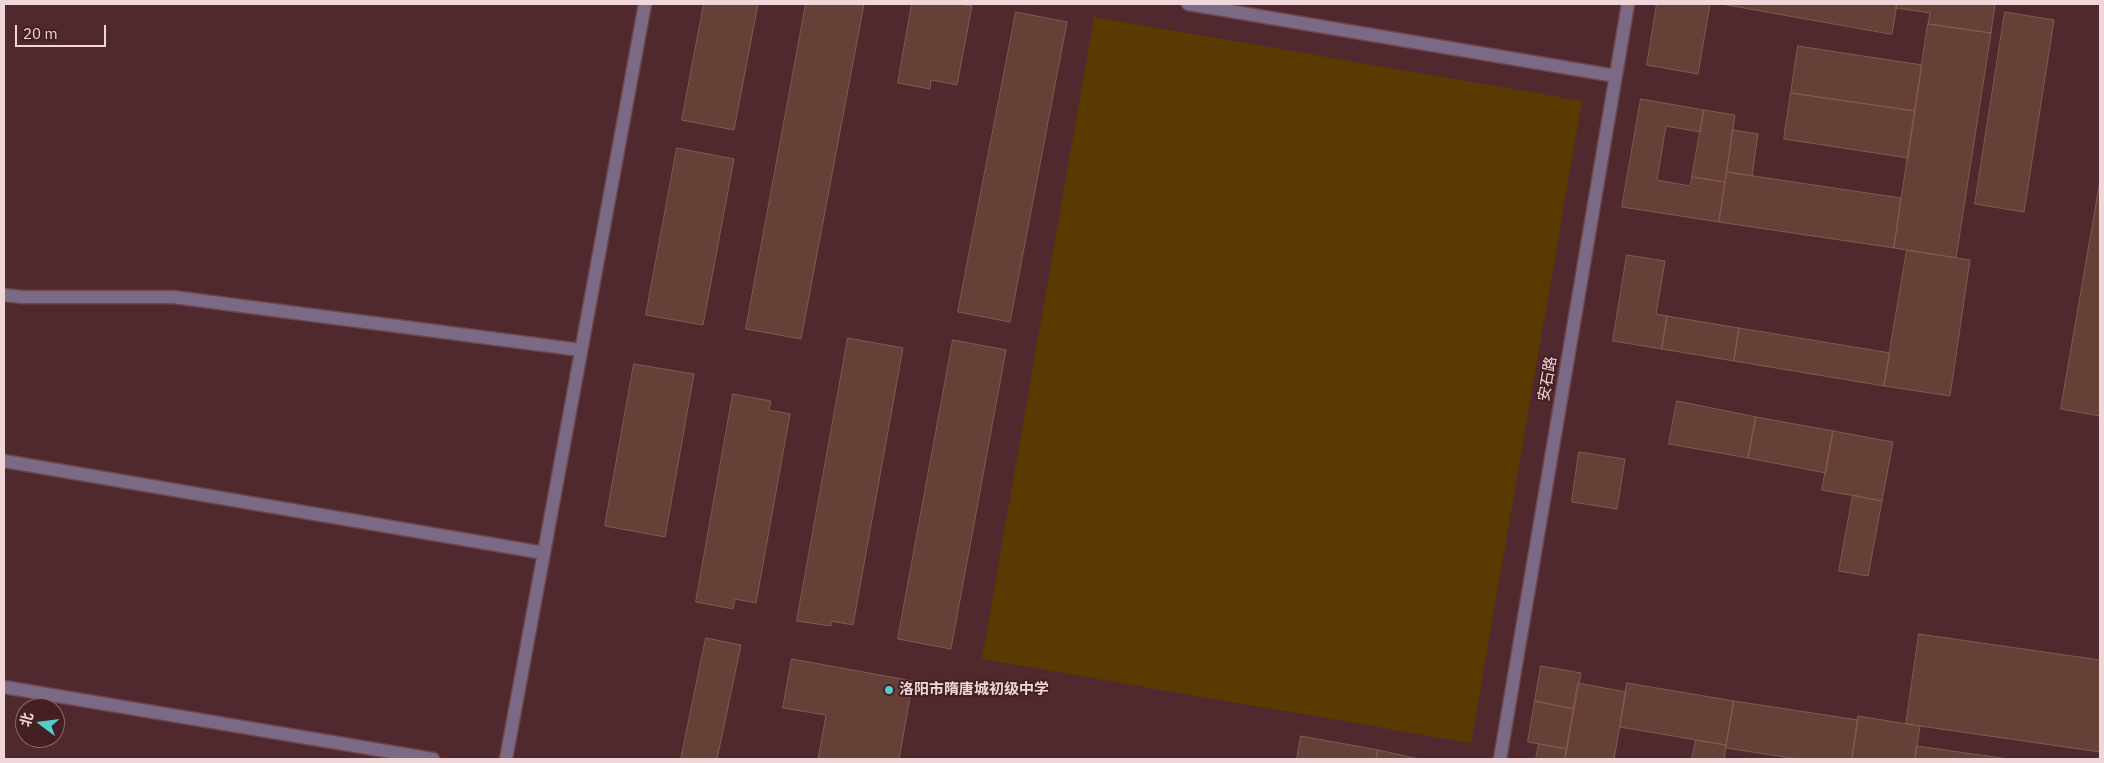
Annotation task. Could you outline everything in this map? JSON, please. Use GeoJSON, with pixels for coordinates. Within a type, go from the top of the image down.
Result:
{"type":"FeatureCollection","features":[{"type":"Feature","properties":{"kind":"street"},"geometry":{"type":"LineString","coordinates":[[506,759],[645,4]]}},
{"type":"Feature","properties":{"kind":"street"},"geometry":{"type":"LineString","coordinates":[[1188,4],[1616,76]]}},
{"type":"Feature","properties":{"kind":"street","name":"安石路"},"geometry":{"type":"LineString","coordinates":[[1500,759],[1628,4]]}},
{"type":"Feature","properties":{"kind":"street"},"geometry":{"type":"LineString","coordinates":[[4,295],[22,297],[173,297],[581,350]]}},
{"type":"Feature","properties":{"kind":"street"},"geometry":{"type":"LineString","coordinates":[[4,460],[544,553]]}},
{"type":"Feature","properties":{"kind":"street"},"geometry":{"type":"LineString","coordinates":[[4,687],[433,759]]}},
{"type":"Feature","properties":{"kind":"shaded area"},"geometry":{"type":"Polygon","coordinates":[[[1094,17],[1582,101],[1471,743],[982,659],[1094,17]]]}},
{"type":"Feature","properties":{"kind":"building"},"geometry":{"type":"Polygon","coordinates":[[[704,4],[758,4],[734,130],[682,120],[704,4]]]}},
{"type":"Feature","properties":{"kind":"building"},"geometry":{"type":"Polygon","coordinates":[[[806,4],[864,4],[801,339],[746,329],[806,4]]]}},
{"type":"Feature","properties":{"kind":"building"},"geometry":{"type":"Polygon","coordinates":[[[912,4],[958,4],[972,6],[957,85],[931,80],[930,89],[898,83],[912,4]]]}},
{"type":"Feature","properties":{"kind":"building"},"geometry":{"type":"Polygon","coordinates":[[[1657,4],[1710,4],[1698,74],[1647,65],[1657,4]]]}},
{"type":"Feature","properties":{"kind":"building"},"geometry":{"type":"Polygon","coordinates":[[[1722,4],[1897,4],[1892,34],[1722,4]]]}},
{"type":"Feature","properties":{"kind":"building"},"geometry":{"type":"Polygon","coordinates":[[[1897,4],[1995,4],[1991,33],[1928,24],[1930,13],[1896,8],[1897,4]]]}},
{"type":"Feature","properties":{"kind":"building"},"geometry":{"type":"Polygon","coordinates":[[[1016,12],[1067,22],[1010,322],[958,312],[1016,12]]]}},
{"type":"Feature","properties":{"kind":"building"},"geometry":{"type":"Polygon","coordinates":[[[2005,12],[2054,20],[2024,212],[1975,204],[2005,12]]]}},
{"type":"Feature","properties":{"kind":"building"},"geometry":{"type":"Polygon","coordinates":[[[1928,24],[1991,33],[1956,258],[1894,248],[1928,24]]]}},
{"type":"Feature","properties":{"kind":"building"},"geometry":{"type":"Polygon","coordinates":[[[1798,46],[1922,65],[1915,111],[1791,93],[1798,46]]]}},
{"type":"Feature","properties":{"kind":"building"},"geometry":{"type":"Polygon","coordinates":[[[1791,93],[1915,111],[1908,158],[1784,139],[1791,93]]]}},
{"type":"Feature","properties":{"kind":"building"},"geometry":{"type":"Polygon","coordinates":[[[1641,99],[1704,110],[1700,132],[1666,126],[1657,180],[1690,186],[1692,177],[1725,182],[1719,222],[1622,207],[1641,99]]]}},
{"type":"Feature","properties":{"kind":"building"},"geometry":{"type":"Polygon","coordinates":[[[1704,110],[1735,115],[1725,182],[1692,177],[1704,110]]]}},
{"type":"Feature","properties":{"kind":"building"},"geometry":{"type":"Polygon","coordinates":[[[1733,130],[1758,134],[1752,176],[1727,172],[1733,130]]]}},
{"type":"Feature","properties":{"kind":"building"},"geometry":{"type":"Polygon","coordinates":[[[677,148],[734,159],[703,325],[646,315],[677,148]]]}},
{"type":"Feature","properties":{"kind":"building"},"geometry":{"type":"Polygon","coordinates":[[[1727,172],[1901,198],[1894,248],[1719,222],[1727,172]]]}},
{"type":"Feature","properties":{"kind":"building"},"geometry":{"type":"Polygon","coordinates":[[[2100,181],[2100,416],[2061,409],[2100,181]]]}},
{"type":"Feature","properties":{"kind":"building"},"geometry":{"type":"Polygon","coordinates":[[[1907,250],[1970,260],[1950,396],[1884,386],[1907,250]]]}},
{"type":"Feature","properties":{"kind":"building"},"geometry":{"type":"Polygon","coordinates":[[[1627,255],[1665,261],[1656,314],[1667,316],[1662,349],[1613,341],[1627,255]]]}},
{"type":"Feature","properties":{"kind":"building"},"geometry":{"type":"Polygon","coordinates":[[[1667,316],[1739,328],[1734,361],[1662,349],[1667,316]]]}},
{"type":"Feature","properties":{"kind":"building"},"geometry":{"type":"Polygon","coordinates":[[[1739,328],[1890,353],[1884,386],[1734,361],[1739,328]]]}},
{"type":"Feature","properties":{"kind":"building"},"geometry":{"type":"Polygon","coordinates":[[[848,338],[903,348],[853,625],[831,621],[831,626],[797,621],[848,338]]]}},
{"type":"Feature","properties":{"kind":"building"},"geometry":{"type":"Polygon","coordinates":[[[953,340],[1006,350],[951,649],[898,639],[953,340]]]}},
{"type":"Feature","properties":{"kind":"building"},"geometry":{"type":"Polygon","coordinates":[[[634,364],[694,374],[665,537],[605,526],[634,364]]]}},
{"type":"Feature","properties":{"kind":"building"},"geometry":{"type":"Polygon","coordinates":[[[733,394],[771,401],[769,410],[790,414],[756,603],[735,599],[733,609],[696,602],[733,394]]]}},
{"type":"Feature","properties":{"kind":"building"},"geometry":{"type":"Polygon","coordinates":[[[1677,401],[1756,417],[1748,458],[1669,444],[1677,401]]]}},
{"type":"Feature","properties":{"kind":"building"},"geometry":{"type":"Polygon","coordinates":[[[1756,417],[1833,431],[1826,473],[1748,458],[1756,417]]]}},
{"type":"Feature","properties":{"kind":"building"},"geometry":{"type":"Polygon","coordinates":[[[1833,431],[1893,442],[1882,501],[1822,490],[1833,431]]]}},
{"type":"Feature","properties":{"kind":"building"},"geometry":{"type":"Polygon","coordinates":[[[1579,452],[1625,459],[1617,509],[1572,502],[1579,452]]]}},
{"type":"Feature","properties":{"kind":"building"},"geometry":{"type":"Polygon","coordinates":[[[1853,495],[1882,501],[1868,576],[1839,571],[1853,495]]]}},
{"type":"Feature","properties":{"kind":"building"},"geometry":{"type":"Polygon","coordinates":[[[1919,634],[2100,660],[2100,752],[1906,724],[1919,634]]]}},
{"type":"Feature","properties":{"kind":"building"},"geometry":{"type":"Polygon","coordinates":[[[706,638],[741,645],[717,759],[681,759],[706,638]]]}},
{"type":"Feature","properties":{"kind":"building"},"geometry":{"type":"Polygon","coordinates":[[[792,659],[913,681],[899,759],[818,759],[826,715],[783,708],[792,659]]]}},
{"type":"Feature","properties":{"kind":"building"},"geometry":{"type":"Polygon","coordinates":[[[1541,666],[1581,673],[1574,709],[1535,701],[1541,666]]]}},
{"type":"Feature","properties":{"kind":"building"},"geometry":{"type":"Polygon","coordinates":[[[1578,683],[1626,692],[1614,759],[1565,759],[1578,683]]]}},
{"type":"Feature","properties":{"kind":"building"},"geometry":{"type":"Polygon","coordinates":[[[1627,683],[1734,701],[1726,745],[1620,727],[1627,683]]]}},
{"type":"Feature","properties":{"kind":"building"},"geometry":{"type":"Polygon","coordinates":[[[1535,701],[1574,709],[1567,749],[1528,742],[1535,701]]]}},
{"type":"Feature","properties":{"kind":"building"},"geometry":{"type":"Polygon","coordinates":[[[1734,701],[1858,720],[1852,759],[1798,759],[1726,748],[1734,701]]]}},
{"type":"Feature","properties":{"kind":"building"},"geometry":{"type":"Polygon","coordinates":[[[1858,716],[1920,726],[1915,759],[1852,759],[1858,716]]]}},
{"type":"Feature","properties":{"kind":"building"},"geometry":{"type":"Polygon","coordinates":[[[1301,736],[1378,750],[1376,759],[1297,759],[1301,736]]]}},
{"type":"Feature","properties":{"kind":"building"},"geometry":{"type":"Polygon","coordinates":[[[1696,740],[1726,745],[1724,759],[1692,759],[1696,740]]]}},
{"type":"Feature","properties":{"kind":"building"},"geometry":{"type":"Polygon","coordinates":[[[1539,744],[1567,749],[1565,759],[1536,759],[1539,744]]]}},
{"type":"Feature","properties":{"kind":"building"},"geometry":{"type":"Polygon","coordinates":[[[1917,746],[2008,759],[1915,759],[1917,746]]]}},
{"type":"Feature","properties":{"kind":"building"},"geometry":{"type":"Polygon","coordinates":[[[1378,750],[1419,759],[1376,759],[1378,750]]]}},
{"type":"Feature","properties":{"kind":"place","name":"洛阳市隋唐城初级中学"},"geometry":{"type":"Point","coordinates":[889,690]}}]}
